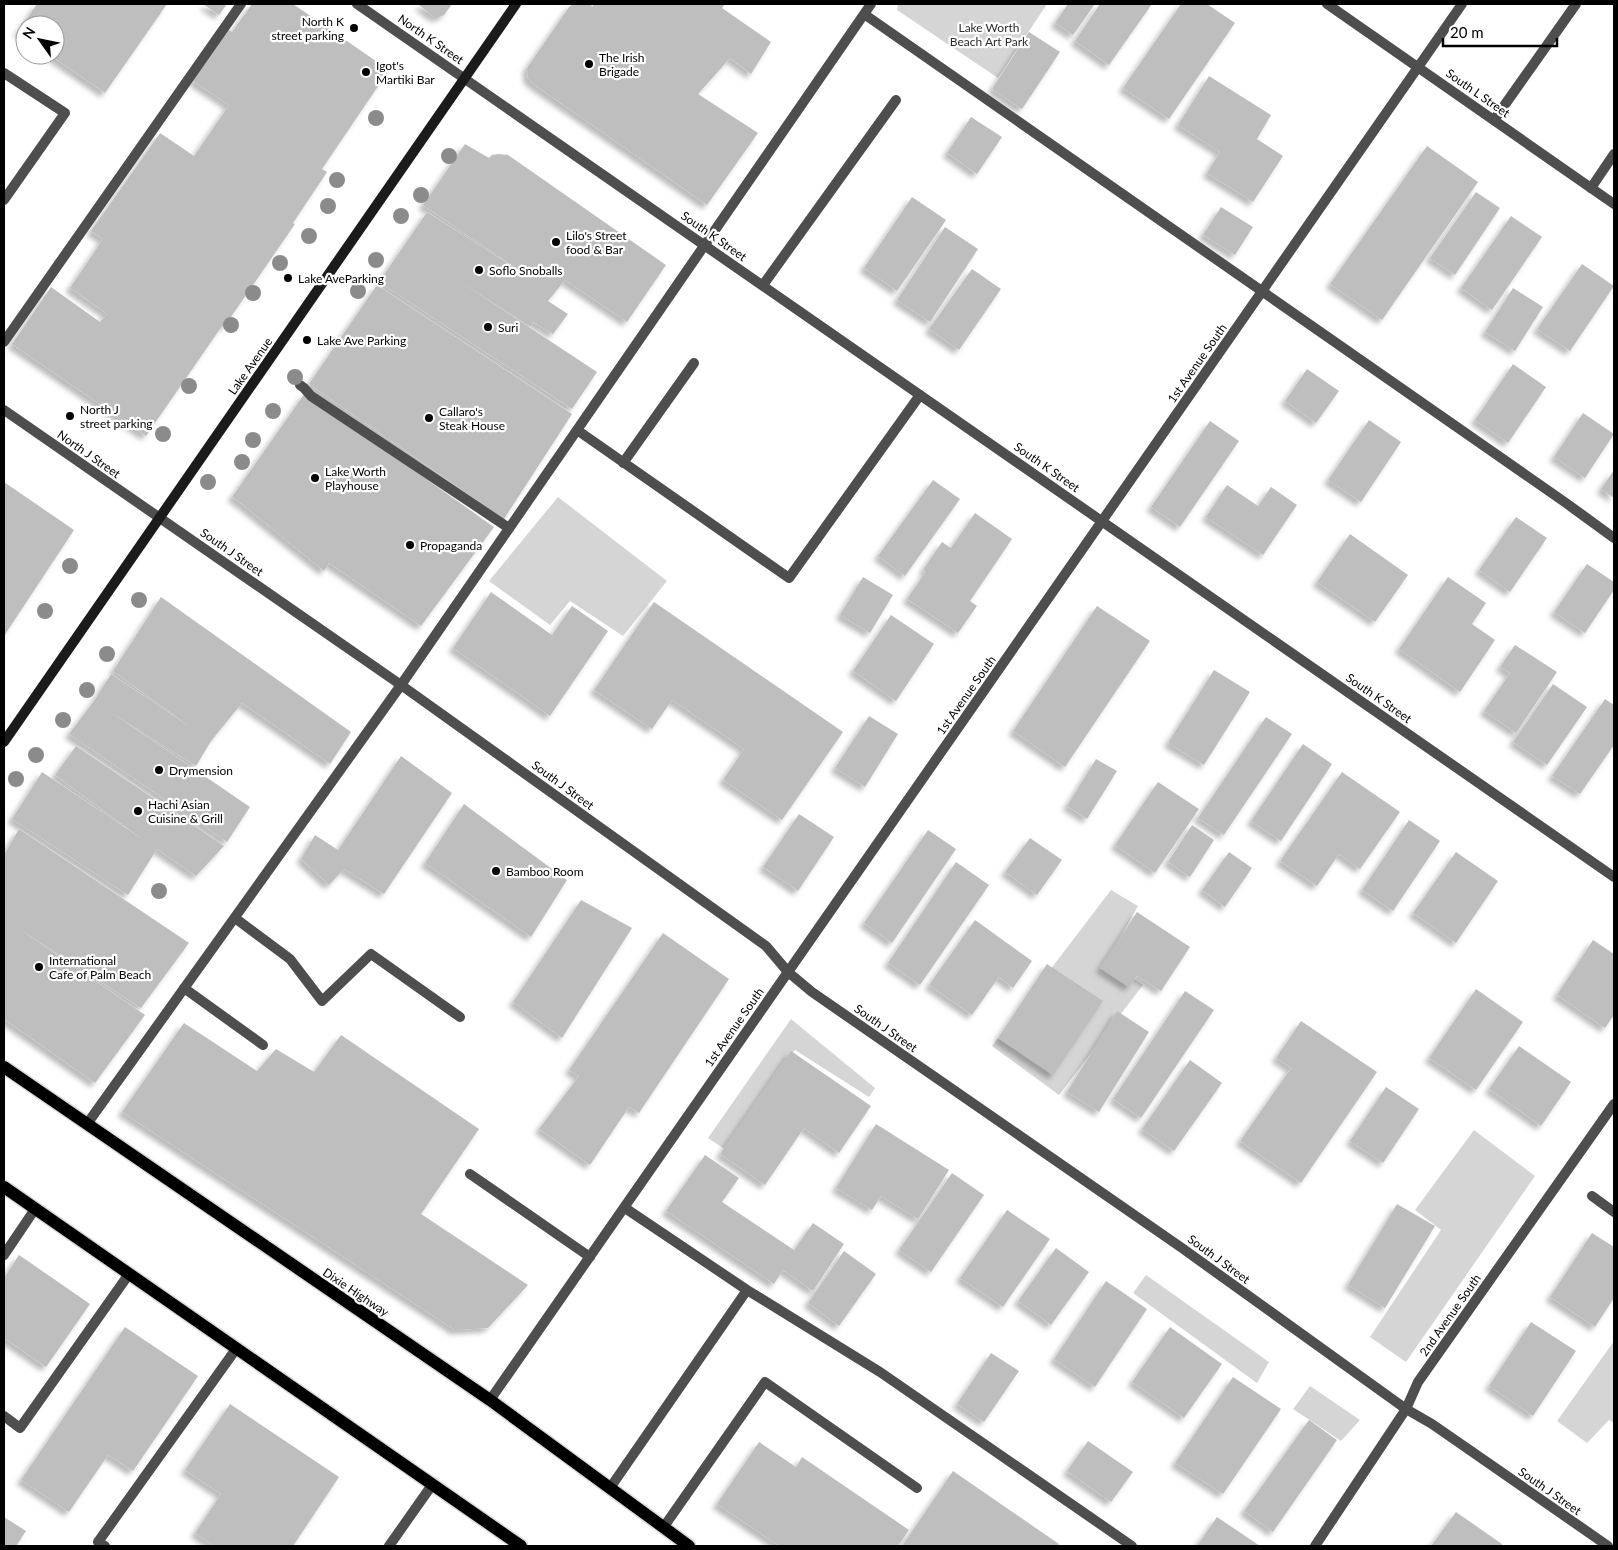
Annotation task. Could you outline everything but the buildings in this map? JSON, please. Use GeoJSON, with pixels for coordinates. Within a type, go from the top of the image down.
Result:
{"type":"FeatureCollection","features":[{"type":"Feature","properties":{"kind":"main road","name":"Lake Avenue"},"geometry":{"type":"LineString","coordinates":[[4,742],[516,4]]}},
{"type":"Feature","properties":{"kind":"main road","name":"Dixie Highway"},"geometry":{"type":"LineString","coordinates":[[4,1067],[490,1400],[689,1546]]}},
{"type":"Feature","properties":{"kind":"main road"},"geometry":{"type":"LineString","coordinates":[[4,1187],[521,1546]]}},
{"type":"Feature","properties":{"kind":"street"},"geometry":{"type":"LineString","coordinates":[[4,342],[241,4]]}},
{"type":"Feature","properties":{"kind":"street","name":"North K Street"},"geometry":{"type":"LineString","coordinates":[[358,4],[465,78]]}},
{"type":"Feature","properties":{"kind":"street"},"geometry":{"type":"LineString","coordinates":[[87,1124],[401,685],[871,4]]}},
{"type":"Feature","properties":{"kind":"street","name":"South L Street"},"geometry":{"type":"LineString","coordinates":[[1327,4],[1614,204]]}},
{"type":"Feature","properties":{"kind":"street","name":"1st Avenue South"},"geometry":{"type":"LineString","coordinates":[[490,1400],[1462,4]]}},
{"type":"Feature","properties":{"kind":"street"},"geometry":{"type":"LineString","coordinates":[[1494,120],[1576,4]]}},
{"type":"Feature","properties":{"kind":"street"},"geometry":{"type":"LineString","coordinates":[[864,14],[1262,290],[1614,538]]}},
{"type":"Feature","properties":{"kind":"street"},"geometry":{"type":"LineString","coordinates":[[4,73],[65,114],[4,200]]}},
{"type":"Feature","properties":{"kind":"street","name":"South K Street"},"geometry":{"type":"LineString","coordinates":[[465,78],[1614,877]]}},
{"type":"Feature","properties":{"kind":"street"},"geometry":{"type":"LineString","coordinates":[[763,285],[896,100]]}},
{"type":"Feature","properties":{"kind":"street"},"geometry":{"type":"LineString","coordinates":[[1591,188],[1614,154]]}},
{"type":"Feature","properties":{"kind":"street"},"geometry":{"type":"LineString","coordinates":[[624,463],[694,363]]}},
{"type":"Feature","properties":{"kind":"street"},"geometry":{"type":"LineString","coordinates":[[300,386],[310,396],[509,528]]}},
{"type":"Feature","properties":{"kind":"street"},"geometry":{"type":"LineString","coordinates":[[577,430],[790,578],[920,395]]}},
{"type":"Feature","properties":{"kind":"street","name":"North J Street"},"geometry":{"type":"LineString","coordinates":[[4,410],[160,518]]}},
{"type":"Feature","properties":{"kind":"street","name":"South J Street"},"geometry":{"type":"LineString","coordinates":[[160,518],[401,685],[766,946],[788,972],[812,992],[1182,1248],[1406,1408],[1608,1546]]}},
{"type":"Feature","properties":{"kind":"street"},"geometry":{"type":"LineString","coordinates":[[235,918],[290,959],[322,1001],[371,954],[460,1017]]}},
{"type":"Feature","properties":{"kind":"street"},"geometry":{"type":"LineString","coordinates":[[184,988],[263,1045]]}},
{"type":"Feature","properties":{"kind":"street","name":"2nd Avenue South"},"geometry":{"type":"LineString","coordinates":[[1315,1546],[1406,1408],[1418,1382],[1614,1104]]}},
{"type":"Feature","properties":{"kind":"street"},"geometry":{"type":"LineString","coordinates":[[470,1174],[590,1257]]}},
{"type":"Feature","properties":{"kind":"street"},"geometry":{"type":"LineString","coordinates":[[1592,1196],[1614,1212]]}},
{"type":"Feature","properties":{"kind":"street"},"geometry":{"type":"LineString","coordinates":[[625,1208],[747,1290],[880,1372],[1132,1546]]}},
{"type":"Feature","properties":{"kind":"street"},"geometry":{"type":"LineString","coordinates":[[4,1255],[35,1209]]}},
{"type":"Feature","properties":{"kind":"street"},"geometry":{"type":"LineString","coordinates":[[4,1416],[20,1428],[129,1274]]}},
{"type":"Feature","properties":{"kind":"street"},"geometry":{"type":"LineString","coordinates":[[610,1488],[747,1290]]}},
{"type":"Feature","properties":{"kind":"street"},"geometry":{"type":"LineString","coordinates":[[105,1546],[98,1542],[236,1349]]}},
{"type":"Feature","properties":{"kind":"street"},"geometry":{"type":"LineString","coordinates":[[663,1528],[765,1382],[917,1488]]}},
{"type":"Feature","properties":{"kind":"street"},"geometry":{"type":"LineString","coordinates":[[389,1546],[432,1486]]}},
{"type":"Feature","properties":{"kind":"green space","name":"Lake Worth Beach Art Park"},"geometry":{"type":"Polygon","coordinates":[[[898,4],[1047,4],[998,78],[897,10],[898,4]]]}},
{"type":"Feature","properties":{"kind":"green space"},"geometry":{"type":"Polygon","coordinates":[[[558,497],[667,581],[623,636],[570,601],[550,625],[489,581],[558,497]]]}},
{"type":"Feature","properties":{"kind":"green space"},"geometry":{"type":"Polygon","coordinates":[[[1111,890],[1138,906],[1107,961],[1143,985],[1059,1095],[992,1046],[1111,890]]]}},
{"type":"Feature","properties":{"kind":"green space"},"geometry":{"type":"Polygon","coordinates":[[[791,1019],[875,1088],[869,1097],[795,1050],[726,1150],[708,1138],[791,1019]]]}},
{"type":"Feature","properties":{"kind":"green space"},"geometry":{"type":"Polygon","coordinates":[[[1474,1130],[1535,1176],[1406,1362],[1370,1337],[1441,1230],[1415,1210],[1474,1130]]]}},
{"type":"Feature","properties":{"kind":"green space"},"geometry":{"type":"Polygon","coordinates":[[[1146,1275],[1269,1362],[1257,1383],[1133,1293],[1146,1275]]]}},
{"type":"Feature","properties":{"kind":"green space"},"geometry":{"type":"Polygon","coordinates":[[[1614,1341],[1614,1423],[1609,1420],[1587,1443],[1557,1421],[1614,1341]]]}},
{"type":"Feature","properties":{"kind":"green space"},"geometry":{"type":"Polygon","coordinates":[[[1310,1386],[1360,1420],[1341,1441],[1293,1409],[1310,1386]]]}},
{"type":"Feature","properties":{"kind":"place","name":"North K street parking"},"geometry":{"type":"Point","coordinates":[354,28]}},
{"type":"Feature","properties":{"kind":"place","name":"The Irish Brigade"},"geometry":{"type":"Point","coordinates":[589,64]}},
{"type":"Feature","properties":{"kind":"place","name":"Igot's Martiki Bar"},"geometry":{"type":"Point","coordinates":[366,72]}},
{"type":"Feature","properties":{"kind":"place","name":"Lilo's Street food & Bar"},"geometry":{"type":"Point","coordinates":[556,242]}},
{"type":"Feature","properties":{"kind":"place","name":"Soflo Snoballs"},"geometry":{"type":"Point","coordinates":[479,270]}},
{"type":"Feature","properties":{"kind":"place","name":"Lake AveParking"},"geometry":{"type":"Point","coordinates":[288,278]}},
{"type":"Feature","properties":{"kind":"place","name":"Suri"},"geometry":{"type":"Point","coordinates":[488,327]}},
{"type":"Feature","properties":{"kind":"place","name":"Lake Ave Parking"},"geometry":{"type":"Point","coordinates":[307,340]}},
{"type":"Feature","properties":{"kind":"place","name":"North J street parking"},"geometry":{"type":"Point","coordinates":[70,416]}},
{"type":"Feature","properties":{"kind":"place","name":"Callaro's Steak House"},"geometry":{"type":"Point","coordinates":[429,418]}},
{"type":"Feature","properties":{"kind":"place","name":"Lake Worth Playhouse"},"geometry":{"type":"Point","coordinates":[315,478]}},
{"type":"Feature","properties":{"kind":"place","name":"Propaganda"},"geometry":{"type":"Point","coordinates":[410,545]}},
{"type":"Feature","properties":{"kind":"place","name":"Drymension"},"geometry":{"type":"Point","coordinates":[159,770]}},
{"type":"Feature","properties":{"kind":"place","name":"Hachi Asian Cuisine & Grill"},"geometry":{"type":"Point","coordinates":[138,811]}},
{"type":"Feature","properties":{"kind":"place","name":"Bamboo Room"},"geometry":{"type":"Point","coordinates":[496,871]}},
{"type":"Feature","properties":{"kind":"place","name":"International Cafe of Palm Beach"},"geometry":{"type":"Point","coordinates":[39,967]}}]}
